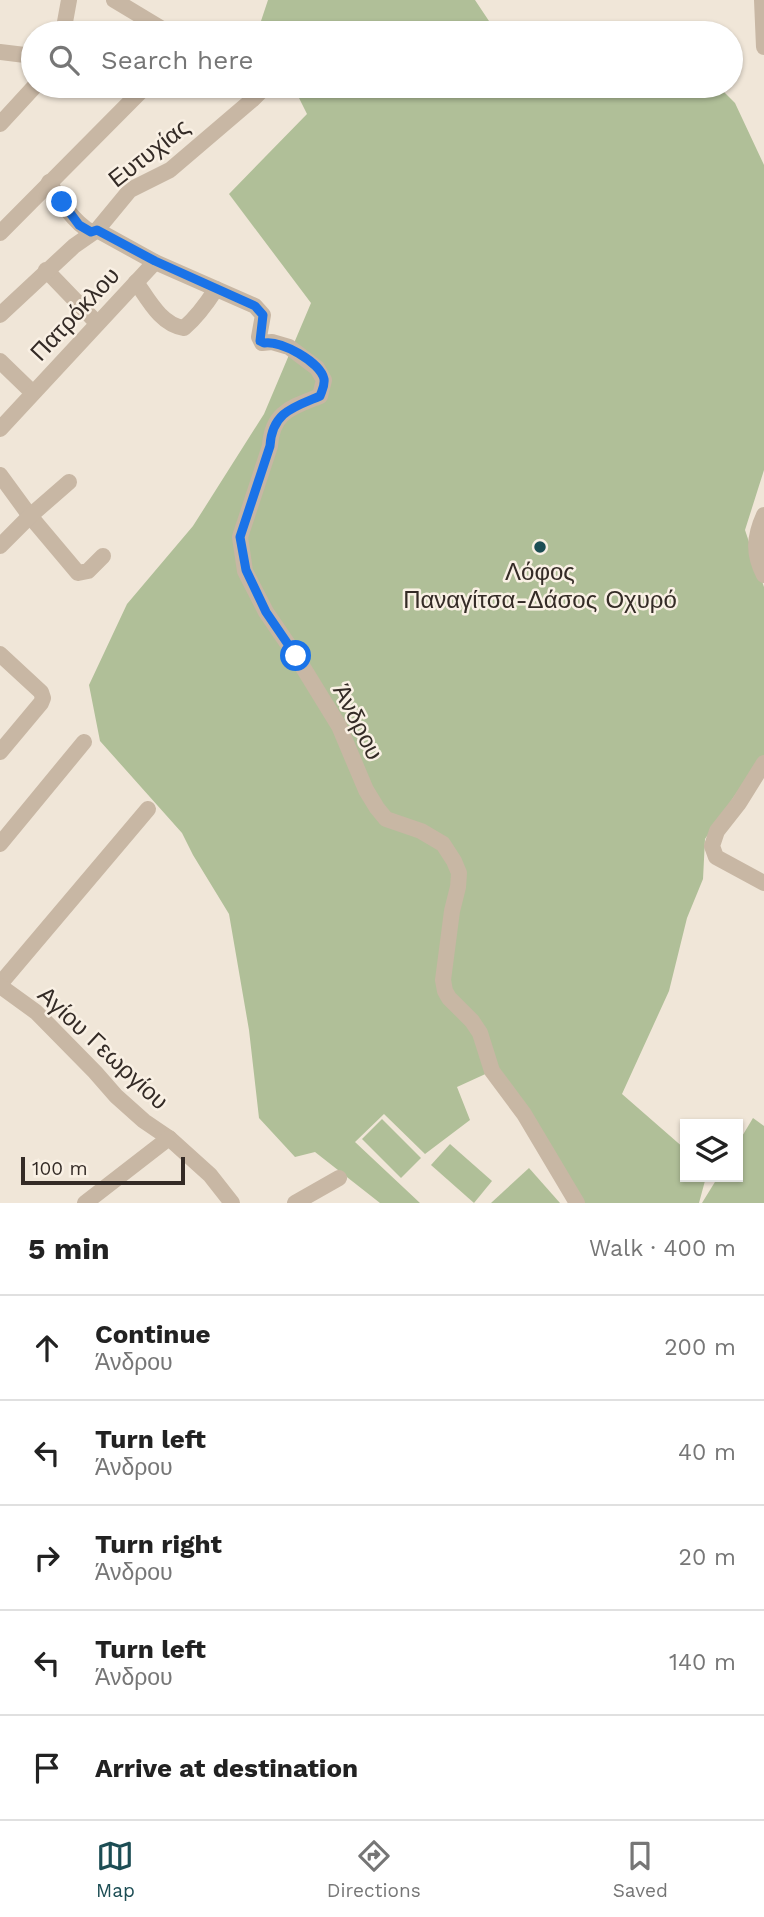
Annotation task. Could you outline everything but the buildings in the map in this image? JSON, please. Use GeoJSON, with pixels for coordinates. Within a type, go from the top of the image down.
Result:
{"type":"FeatureCollection","features":[{"type":"Feature","properties":{"kind":"street"},"geometry":{"type":"LineString","coordinates":[[65,21],[69,0]]}},
{"type":"Feature","properties":{"kind":"street"},"geometry":{"type":"LineString","coordinates":[[114,0],[149,21]]}},
{"type":"Feature","properties":{"kind":"street"},"geometry":{"type":"LineString","coordinates":[[762,0],[764,47]]}},
{"type":"Feature","properties":{"kind":"street"},"geometry":{"type":"LineString","coordinates":[[0,52],[21,55]]}},
{"type":"Feature","properties":{"kind":"street"},"geometry":{"type":"LineString","coordinates":[[0,124],[24,98]]}},
{"type":"Feature","properties":{"kind":"street"},"geometry":{"type":"LineString","coordinates":[[0,233],[134,98]]}},
{"type":"Feature","properties":{"kind":"street","name":"Ευτυχίας"},"geometry":{"type":"LineString","coordinates":[[0,315],[74,246],[97,230],[130,190],[170,170],[254,98]]}},
{"type":"Feature","properties":{"kind":"street","name":"Άνδρου"},"geometry":{"type":"LineString","coordinates":[[49,182],[79,225],[91,232],[97,230],[155,261],[260,310],[263,321],[260,341],[272,342],[294,350],[322,374],[324,380],[320,396],[285,411],[272,430],[270,446],[240,537],[246,570],[266,612],[339,726],[366,790],[377,808],[386,819],[421,831],[443,844],[454,861],[459,873],[443,980],[445,991],[480,1033],[492,1071],[524,1114],[577,1203]]}},
{"type":"Feature","properties":{"kind":"street","name":"Πατρόκλου"},"geometry":{"type":"LineString","coordinates":[[0,429],[155,261]]}},
{"type":"Feature","properties":{"kind":"street"},"geometry":{"type":"LineString","coordinates":[[47,270],[97,323]]}},
{"type":"Feature","properties":{"kind":"street"},"geometry":{"type":"LineString","coordinates":[[136,282],[164,319],[176,327],[184,328],[216,289]]}},
{"type":"Feature","properties":{"kind":"street"},"geometry":{"type":"LineString","coordinates":[[0,361],[33,393]]}},
{"type":"Feature","properties":{"kind":"street"},"geometry":{"type":"LineString","coordinates":[[0,475],[78,573],[88,571],[103,556]]}},
{"type":"Feature","properties":{"kind":"street"},"geometry":{"type":"LineString","coordinates":[[0,546],[69,482]]}},
{"type":"Feature","properties":{"kind":"street"},"geometry":{"type":"LineString","coordinates":[[764,515],[755,553],[764,575]]}},
{"type":"Feature","properties":{"kind":"street"},"geometry":{"type":"LineString","coordinates":[[0,752],[43,701],[43,695],[2,658]]}},
{"type":"Feature","properties":{"kind":"street"},"geometry":{"type":"LineString","coordinates":[[0,844],[84,742]]}},
{"type":"Feature","properties":{"kind":"street"},"geometry":{"type":"LineString","coordinates":[[764,763],[718,831],[712,846],[716,857],[764,883]]}},
{"type":"Feature","properties":{"kind":"street"},"geometry":{"type":"LineString","coordinates":[[0,986],[148,808]]}},
{"type":"Feature","properties":{"kind":"street","name":"Αγίου Γεωργίου"},"geometry":{"type":"LineString","coordinates":[[0,986],[36,1012],[116,1096],[210,1175],[232,1203]]}},
{"type":"Feature","properties":{"kind":"street"},"geometry":{"type":"LineString","coordinates":[[85,1203],[169,1138]]}},
{"type":"Feature","properties":{"kind":"street"},"geometry":{"type":"LineString","coordinates":[[295,1203],[339,1178]]}},
{"type":"Feature","properties":{"kind":"green space"},"geometry":{"type":"Polygon","coordinates":[[[268,0],[475,0],[489,21],[261,21],[268,0]]]}},
{"type":"Feature","properties":{"kind":"green space"},"geometry":{"type":"Polygon","coordinates":[[[299,98],[730,98],[735,103],[764,165],[764,470],[745,530],[764,587],[764,758],[705,839],[703,879],[687,918],[669,991],[622,1094],[680,1145],[680,1182],[705,1182],[699,1203],[574,1203],[492,1071],[457,1087],[470,1120],[425,1154],[384,1114],[355,1142],[420,1203],[380,1203],[315,1152],[295,1157],[259,1118],[249,1030],[229,914],[182,833],[100,741],[89,685],[127,604],[193,526],[264,414],[311,303],[229,194],[307,114],[299,98]]]}},
{"type":"Feature","properties":{"kind":"green space"},"geometry":{"type":"Polygon","coordinates":[[[753,1118],[764,1126],[764,1203],[702,1203],[715,1182],[743,1182],[743,1135],[753,1118]]]}},
{"type":"Feature","properties":{"kind":"green space"},"geometry":{"type":"Polygon","coordinates":[[[382,1119],[421,1158],[401,1178],[362,1139],[382,1119]]]}},
{"type":"Feature","properties":{"kind":"green space"},"geometry":{"type":"Polygon","coordinates":[[[450,1144],[492,1181],[474,1203],[431,1165],[450,1144]]]}},
{"type":"Feature","properties":{"kind":"green space"},"geometry":{"type":"Polygon","coordinates":[[[529,1168],[560,1203],[491,1203],[529,1168]]]}},
{"type":"Feature","properties":{"kind":"place","name":"Λόφος Παναγίτσα-Δάσος Οχυρό"},"geometry":{"type":"Point","coordinates":[540,547]}},
{"type":"Feature","properties":{"kind":"route"},"geometry":{"type":"LineString","coordinates":[[62,202],[79,225],[91,232],[97,230],[155,261],[255,306],[263,315],[260,341],[289,347],[322,374],[324,385],[320,396],[285,411],[272,430],[270,446],[240,537],[246,570],[266,612],[296,656]]}}]}
